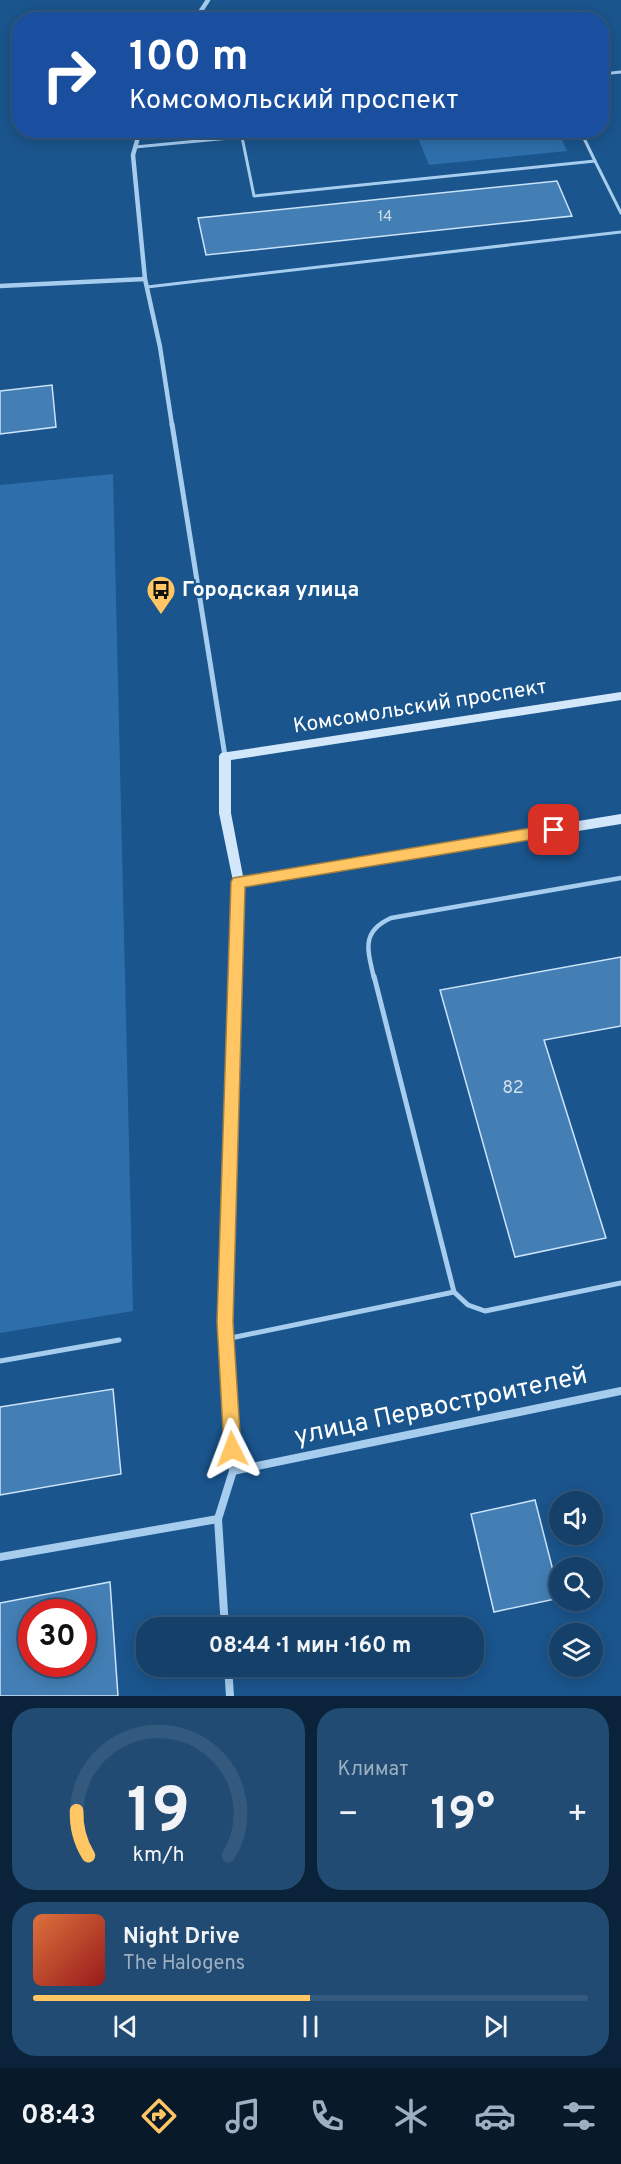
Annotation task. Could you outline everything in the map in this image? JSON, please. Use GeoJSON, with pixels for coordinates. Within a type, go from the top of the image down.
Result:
{"type":"FeatureCollection","features":[{"type":"Feature","properties":{"kind":"main road","name":"Комсомольский проспект"},"geometry":{"type":"LineString","coordinates":[[225,756],[621,696]]}},
{"type":"Feature","properties":{"kind":"main road"},"geometry":{"type":"LineString","coordinates":[[225,756],[225,813],[238,882],[621,819]]}},
{"type":"Feature","properties":{"kind":"street"},"geometry":{"type":"LineString","coordinates":[[138,138],[133,155],[145,279],[160,347],[225,756]]}},
{"type":"Feature","properties":{"kind":"street"},"geometry":{"type":"LineString","coordinates":[[0,286],[145,279]]}},
{"type":"Feature","properties":{"kind":"street"},"geometry":{"type":"LineString","coordinates":[[224,1617],[218,1519],[234,1471],[226,1339],[238,882]]}},
{"type":"Feature","properties":{"kind":"street","name":"улица Первостроителей"},"geometry":{"type":"LineString","coordinates":[[234,1471],[621,1391]]}},
{"type":"Feature","properties":{"kind":"street"},"geometry":{"type":"LineString","coordinates":[[0,1557],[218,1519]]}},
{"type":"Feature","properties":{"kind":"street"},"geometry":{"type":"LineString","coordinates":[[229,1677],[230,1696]]}},
{"type":"Feature","properties":{"kind":"lane"},"geometry":{"type":"LineString","coordinates":[[135,147],[231,138]]}},
{"type":"Feature","properties":{"kind":"lane"},"geometry":{"type":"LineString","coordinates":[[242,138],[254,196],[595,161]]}},
{"type":"Feature","properties":{"kind":"lane"},"geometry":{"type":"LineString","coordinates":[[584,138],[621,213]]}},
{"type":"Feature","properties":{"kind":"lane"},"geometry":{"type":"LineString","coordinates":[[147,287],[621,232]]}},
{"type":"Feature","properties":{"kind":"lane"},"geometry":{"type":"LineString","coordinates":[[621,878],[391,918],[381,922],[368,939],[367,948],[453,1292],[461,1302],[473,1309],[485,1311],[621,1283]]}},
{"type":"Feature","properties":{"kind":"lane"},"geometry":{"type":"LineString","coordinates":[[226,1339],[453,1292]]}},
{"type":"Feature","properties":{"kind":"lane"},"geometry":{"type":"LineString","coordinates":[[0,1361],[119,1340]]}},
{"type":"Feature","properties":{"kind":"shaded area"},"geometry":{"type":"Polygon","coordinates":[[[418,138],[561,138],[567,151],[429,165],[418,138]]]}},
{"type":"Feature","properties":{"kind":"shaded area"},"geometry":{"type":"Polygon","coordinates":[[[113,474],[133,1311],[0,1333],[0,485],[113,474]]]}},
{"type":"Feature","properties":{"kind":"building"},"geometry":{"type":"Polygon","coordinates":[[[557,181],[572,216],[206,255],[198,218],[557,181]]]}},
{"type":"Feature","properties":{"kind":"building"},"geometry":{"type":"Polygon","coordinates":[[[52,385],[56,427],[0,434],[0,391],[52,385]]]}},
{"type":"Feature","properties":{"kind":"building"},"geometry":{"type":"Polygon","coordinates":[[[621,957],[621,1026],[544,1040],[606,1238],[515,1257],[440,990],[621,957]]]}},
{"type":"Feature","properties":{"kind":"building"},"geometry":{"type":"Polygon","coordinates":[[[113,1389],[121,1474],[0,1495],[0,1407],[113,1389]]]}},
{"type":"Feature","properties":{"kind":"building"},"geometry":{"type":"Polygon","coordinates":[[[535,1500],[550,1557],[549,1600],[494,1612],[471,1514],[535,1500]]]}},
{"type":"Feature","properties":{"kind":"building"},"geometry":{"type":"Polygon","coordinates":[[[110,1582],[118,1696],[0,1696],[0,1603],[18,1600],[18,1677],[96,1677],[96,1599],[21,1599],[110,1582]]]}},
{"type":"Feature","properties":{"kind":"place","name":"Городская улица"},"geometry":{"type":"Point","coordinates":[161,616]}},
{"type":"Feature","properties":{"kind":"route"},"geometry":{"type":"LineString","coordinates":[[232,1449],[225,1322],[238,882],[554,830]]}}]}
